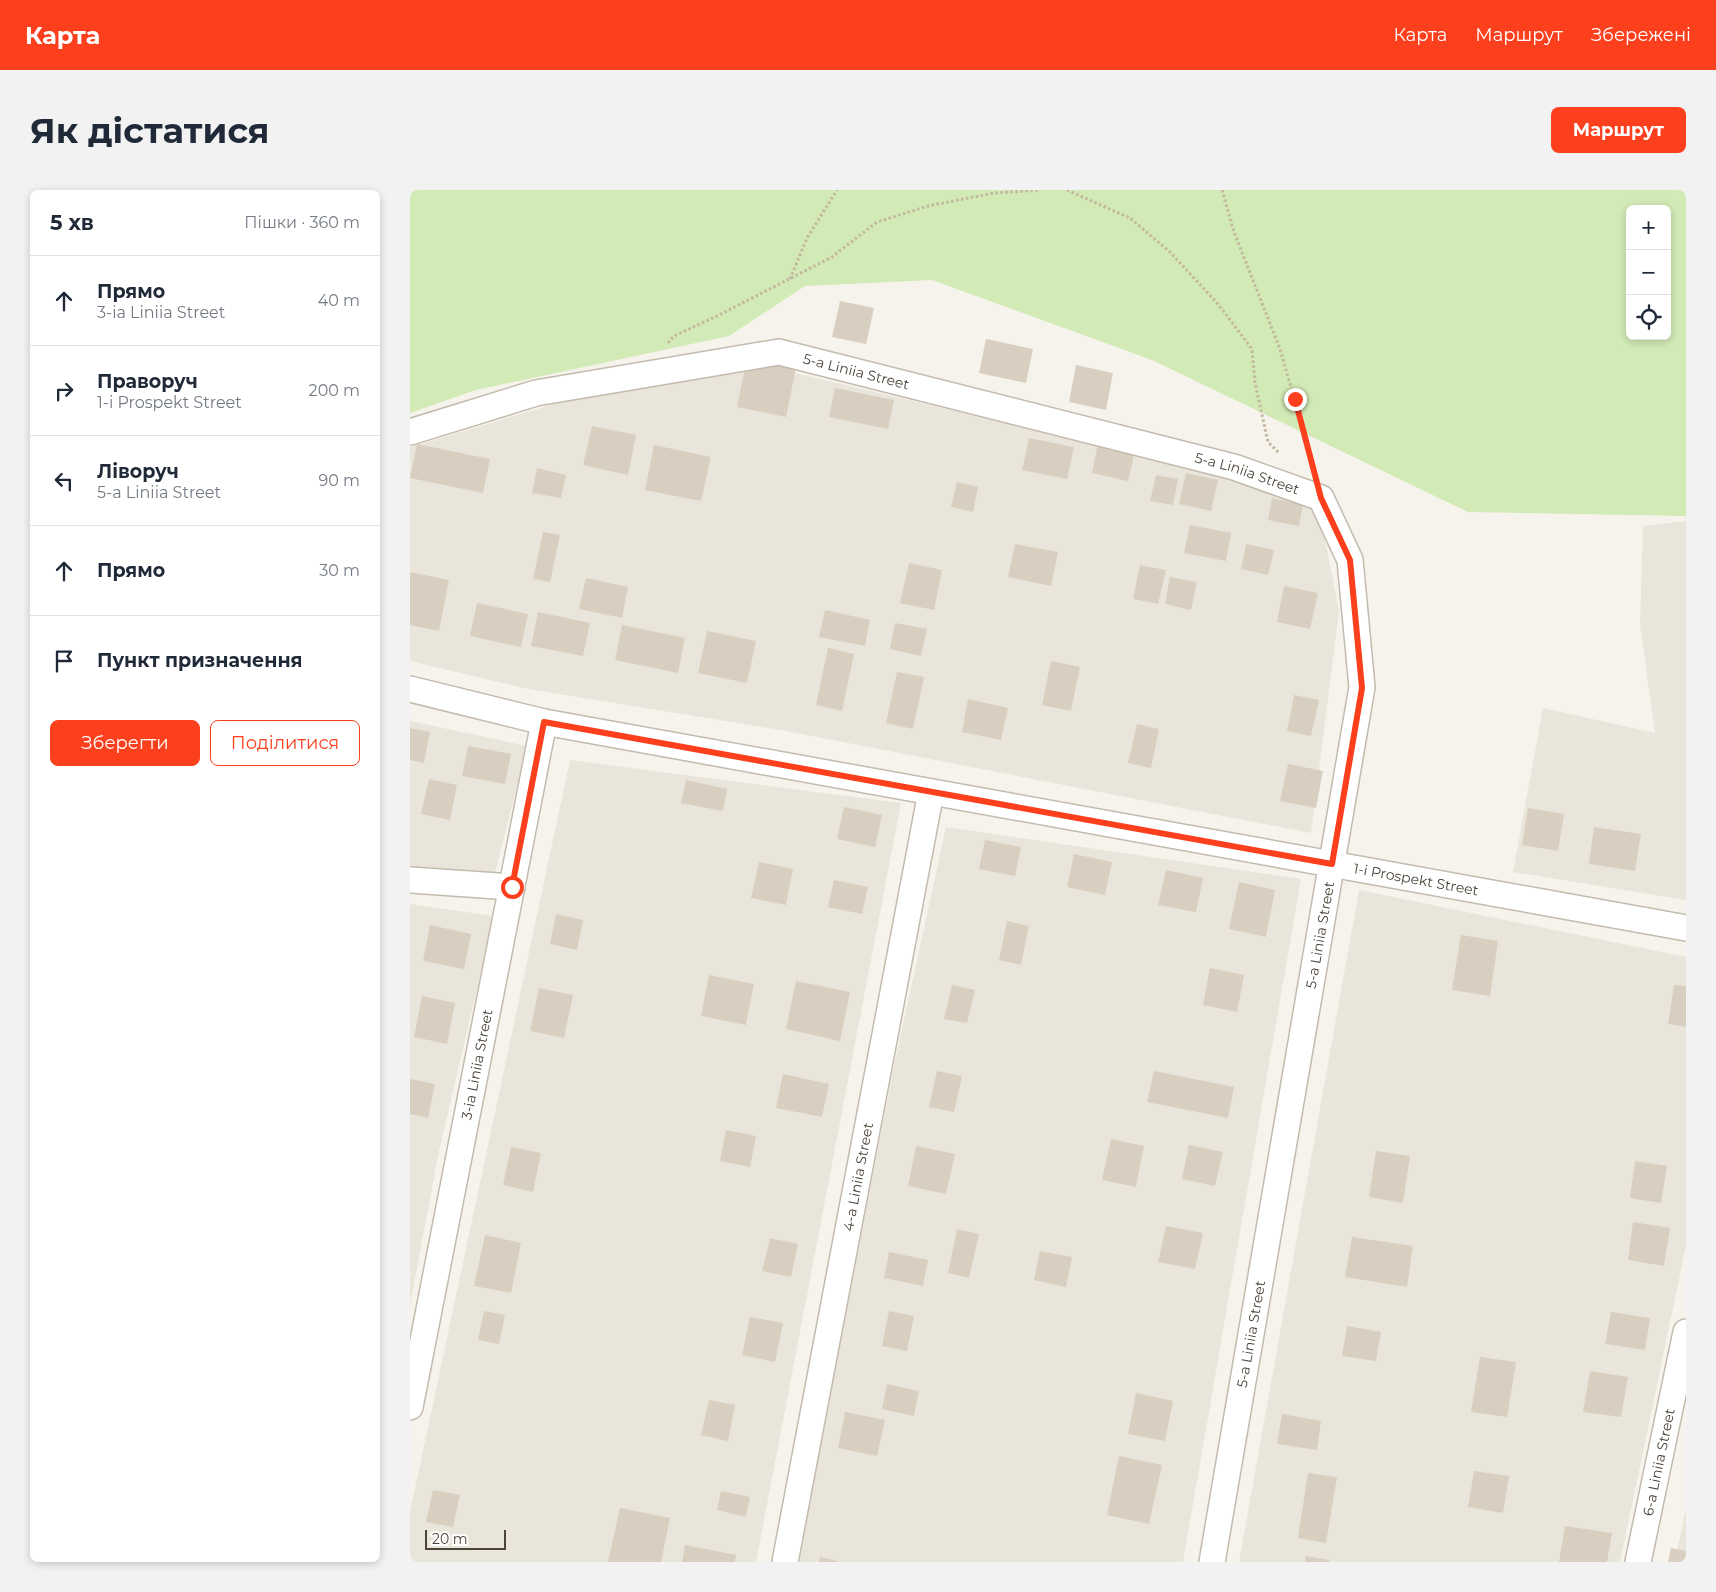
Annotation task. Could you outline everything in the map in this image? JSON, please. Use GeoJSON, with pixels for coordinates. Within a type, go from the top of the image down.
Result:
{"type":"FeatureCollection","features":[{"type":"Feature","properties":{"kind":"street","name":"5-a Liniia Street"},"geometry":{"type":"LineString","coordinates":[[410,432],[536,393],[779,352],[1234,467],[1321,498],[1350,560],[1362,688],[1212,1562]]}},
{"type":"Feature","properties":{"kind":"street","name":"1-i Prospekt Street"},"geometry":{"type":"LineString","coordinates":[[410,689],[544,722],[1686,928]]}},
{"type":"Feature","properties":{"kind":"street","name":"3-ia Liniia Street"},"geometry":{"type":"LineString","coordinates":[[410,1407],[544,722]]}},
{"type":"Feature","properties":{"kind":"street","name":"4-a Liniia Street"},"geometry":{"type":"LineString","coordinates":[[785,1562],[931,792]]}},
{"type":"Feature","properties":{"kind":"street"},"geometry":{"type":"LineString","coordinates":[[410,880],[512,887]]}},
{"type":"Feature","properties":{"kind":"street","name":"6-a Liniia Street"},"geometry":{"type":"LineString","coordinates":[[1638,1562],[1686,1332]]}},
{"type":"Feature","properties":{"kind":"path"},"geometry":{"type":"LineString","coordinates":[[790,280],[807,238],[837,190]]}},
{"type":"Feature","properties":{"kind":"path"},"geometry":{"type":"LineString","coordinates":[[644,375],[674,336],[790,280],[832,257],[877,222],[928,206],[994,193],[1040,190]]}},
{"type":"Feature","properties":{"kind":"path"},"geometry":{"type":"LineString","coordinates":[[1068,190],[1130,218],[1170,252],[1218,304],[1252,349],[1255,383],[1268,442],[1281,456]]}},
{"type":"Feature","properties":{"kind":"path"},"geometry":{"type":"LineString","coordinates":[[1222,190],[1234,232],[1280,349],[1310,451],[1321,498]]}},
{"type":"Feature","properties":{"kind":"shaded area"},"geometry":{"type":"Polygon","coordinates":[[[778,369],[1234,478],[1319,509],[1339,611],[1311,833],[781,730],[528,689],[410,661],[410,447],[578,397],[683,378],[778,369]]]}},
{"type":"Feature","properties":{"kind":"shaded area"},"geometry":{"type":"Polygon","coordinates":[[[1686,521],[1686,900],[1513,872],[1543,708],[1655,733],[1640,625],[1643,526],[1686,521]]]}},
{"type":"Feature","properties":{"kind":"shaded area"},"geometry":{"type":"Polygon","coordinates":[[[410,721],[527,746],[495,873],[410,868],[410,721]]]}},
{"type":"Feature","properties":{"kind":"shaded area"},"geometry":{"type":"Polygon","coordinates":[[[570,760],[901,803],[756,1562],[410,1562],[410,1512],[570,760]]]}},
{"type":"Feature","properties":{"kind":"shaded area"},"geometry":{"type":"Polygon","coordinates":[[[946,827],[1301,879],[1183,1562],[798,1562],[894,1066],[946,827]]]}},
{"type":"Feature","properties":{"kind":"shaded area"},"geometry":{"type":"Polygon","coordinates":[[[1359,890],[1686,957],[1686,1246],[1620,1562],[1239,1562],[1359,890]]]}},
{"type":"Feature","properties":{"kind":"shaded area"},"geometry":{"type":"Polygon","coordinates":[[[410,904],[494,916],[439,1151],[410,1305],[410,904]]]}},
{"type":"Feature","properties":{"kind":"shaded area"},"geometry":{"type":"Polygon","coordinates":[[[1686,1508],[1686,1562],[1675,1562],[1686,1508]]]}},
{"type":"Feature","properties":{"kind":"green space"},"geometry":{"type":"Polygon","coordinates":[[[410,190],[1686,190],[1686,516],[1468,512],[1152,360],[932,280],[805,286],[729,336],[476,390],[410,413],[410,190]]]}},
{"type":"Feature","properties":{"kind":"building"},"geometry":{"type":"Polygon","coordinates":[[[840,301],[874,308],[866,344],[832,337],[840,301]]]}},
{"type":"Feature","properties":{"kind":"building"},"geometry":{"type":"Polygon","coordinates":[[[986,339],[1033,349],[1026,383],[979,373],[986,339]]]}},
{"type":"Feature","properties":{"kind":"building"},"geometry":{"type":"Polygon","coordinates":[[[747,358],[796,368],[786,417],[737,407],[747,358]]]}},
{"type":"Feature","properties":{"kind":"building"},"geometry":{"type":"Polygon","coordinates":[[[1076,365],[1113,373],[1106,410],[1069,402],[1076,365]]]}},
{"type":"Feature","properties":{"kind":"building"},"geometry":{"type":"Polygon","coordinates":[[[835,388],[894,400],[888,429],[829,417],[835,388]]]}},
{"type":"Feature","properties":{"kind":"building"},"geometry":{"type":"Polygon","coordinates":[[[592,426],[636,435],[628,475],[583,465],[592,426]]]}},
{"type":"Feature","properties":{"kind":"building"},"geometry":{"type":"Polygon","coordinates":[[[1029,438],[1074,447],[1067,479],[1022,470],[1029,438]]]}},
{"type":"Feature","properties":{"kind":"building"},"geometry":{"type":"Polygon","coordinates":[[[1098,443],[1135,451],[1128,481],[1092,473],[1098,443]]]}},
{"type":"Feature","properties":{"kind":"building"},"geometry":{"type":"Polygon","coordinates":[[[417,444],[490,459],[483,493],[410,478],[417,444]]]}},
{"type":"Feature","properties":{"kind":"building"},"geometry":{"type":"Polygon","coordinates":[[[654,445],[711,457],[701,501],[645,490],[654,445]]]}},
{"type":"Feature","properties":{"kind":"building"},"geometry":{"type":"Polygon","coordinates":[[[537,468],[566,475],[561,498],[532,493],[537,468]]]}},
{"type":"Feature","properties":{"kind":"building"},"geometry":{"type":"Polygon","coordinates":[[[1186,473],[1218,480],[1211,511],[1179,504],[1186,473]]]}},
{"type":"Feature","properties":{"kind":"building"},"geometry":{"type":"Polygon","coordinates":[[[1156,475],[1178,479],[1173,505],[1150,501],[1156,475]]]}},
{"type":"Feature","properties":{"kind":"building"},"geometry":{"type":"Polygon","coordinates":[[[957,482],[978,487],[973,512],[951,507],[957,482]]]}},
{"type":"Feature","properties":{"kind":"building"},"geometry":{"type":"Polygon","coordinates":[[[1272,498],[1303,505],[1299,526],[1268,520],[1272,498]]]}},
{"type":"Feature","properties":{"kind":"building"},"geometry":{"type":"Polygon","coordinates":[[[1190,525],[1231,533],[1226,561],[1184,553],[1190,525]]]}},
{"type":"Feature","properties":{"kind":"building"},"geometry":{"type":"Polygon","coordinates":[[[543,532],[560,535],[550,582],[533,579],[543,532]]]}},
{"type":"Feature","properties":{"kind":"building"},"geometry":{"type":"Polygon","coordinates":[[[1015,544],[1058,552],[1051,586],[1008,577],[1015,544]]]}},
{"type":"Feature","properties":{"kind":"building"},"geometry":{"type":"Polygon","coordinates":[[[1246,544],[1274,550],[1268,575],[1241,569],[1246,544]]]}},
{"type":"Feature","properties":{"kind":"building"},"geometry":{"type":"Polygon","coordinates":[[[909,563],[942,570],[934,610],[900,603],[909,563]]]}},
{"type":"Feature","properties":{"kind":"building"},"geometry":{"type":"Polygon","coordinates":[[[1140,565],[1166,570],[1158,604],[1133,599],[1140,565]]]}},
{"type":"Feature","properties":{"kind":"building"},"geometry":{"type":"Polygon","coordinates":[[[410,572],[449,580],[439,631],[410,625],[410,572]]]}},
{"type":"Feature","properties":{"kind":"building"},"geometry":{"type":"Polygon","coordinates":[[[1170,577],[1197,582],[1191,610],[1165,604],[1170,577]]]}},
{"type":"Feature","properties":{"kind":"building"},"geometry":{"type":"Polygon","coordinates":[[[586,578],[628,587],[622,618],[579,609],[586,578]]]}},
{"type":"Feature","properties":{"kind":"building"},"geometry":{"type":"Polygon","coordinates":[[[1284,586],[1318,593],[1310,629],[1277,622],[1284,586]]]}},
{"type":"Feature","properties":{"kind":"building"},"geometry":{"type":"Polygon","coordinates":[[[477,603],[528,614],[521,647],[470,636],[477,603]]]}},
{"type":"Feature","properties":{"kind":"building"},"geometry":{"type":"Polygon","coordinates":[[[825,610],[870,620],[865,646],[819,637],[825,610]]]}},
{"type":"Feature","properties":{"kind":"building"},"geometry":{"type":"Polygon","coordinates":[[[538,612],[590,623],[583,656],[531,646],[538,612]]]}},
{"type":"Feature","properties":{"kind":"building"},"geometry":{"type":"Polygon","coordinates":[[[895,623],[927,629],[921,656],[890,649],[895,623]]]}},
{"type":"Feature","properties":{"kind":"building"},"geometry":{"type":"Polygon","coordinates":[[[622,625],[685,638],[678,673],[615,660],[622,625]]]}},
{"type":"Feature","properties":{"kind":"building"},"geometry":{"type":"Polygon","coordinates":[[[707,631],[756,641],[747,683],[698,673],[707,631]]]}},
{"type":"Feature","properties":{"kind":"building"},"geometry":{"type":"Polygon","coordinates":[[[828,648],[854,654],[842,711],[816,705],[828,648]]]}},
{"type":"Feature","properties":{"kind":"building"},"geometry":{"type":"Polygon","coordinates":[[[1051,661],[1080,667],[1071,711],[1042,705],[1051,661]]]}},
{"type":"Feature","properties":{"kind":"building"},"geometry":{"type":"Polygon","coordinates":[[[897,672],[924,677],[913,729],[886,723],[897,672]]]}},
{"type":"Feature","properties":{"kind":"building"},"geometry":{"type":"Polygon","coordinates":[[[1294,695],[1319,700],[1311,736],[1287,731],[1294,695]]]}},
{"type":"Feature","properties":{"kind":"building"},"geometry":{"type":"Polygon","coordinates":[[[968,699],[1008,708],[1001,740],[962,732],[968,699]]]}},
{"type":"Feature","properties":{"kind":"building"},"geometry":{"type":"Polygon","coordinates":[[[1137,724],[1159,729],[1151,768],[1128,763],[1137,724]]]}},
{"type":"Feature","properties":{"kind":"building"},"geometry":{"type":"Polygon","coordinates":[[[410,728],[430,732],[424,763],[410,760],[410,728]]]}},
{"type":"Feature","properties":{"kind":"building"},"geometry":{"type":"Polygon","coordinates":[[[468,746],[511,754],[505,784],[462,776],[468,746]]]}},
{"type":"Feature","properties":{"kind":"building"},"geometry":{"type":"Polygon","coordinates":[[[1288,764],[1323,771],[1316,808],[1280,801],[1288,764]]]}},
{"type":"Feature","properties":{"kind":"building"},"geometry":{"type":"Polygon","coordinates":[[[429,779],[457,785],[450,820],[421,814],[429,779]]]}},
{"type":"Feature","properties":{"kind":"building"},"geometry":{"type":"Polygon","coordinates":[[[686,780],[727,789],[723,811],[681,803],[686,780]]]}},
{"type":"Feature","properties":{"kind":"building"},"geometry":{"type":"Polygon","coordinates":[[[844,807],[882,815],[875,847],[837,839],[844,807]]]}},
{"type":"Feature","properties":{"kind":"building"},"geometry":{"type":"Polygon","coordinates":[[[1528,808],[1564,814],[1558,851],[1522,845],[1528,808]]]}},
{"type":"Feature","properties":{"kind":"building"},"geometry":{"type":"Polygon","coordinates":[[[1594,827],[1641,834],[1635,871],[1589,864],[1594,827]]]}},
{"type":"Feature","properties":{"kind":"building"},"geometry":{"type":"Polygon","coordinates":[[[985,840],[1021,847],[1015,876],[979,869],[985,840]]]}},
{"type":"Feature","properties":{"kind":"building"},"geometry":{"type":"Polygon","coordinates":[[[1074,854],[1112,862],[1105,895],[1067,887],[1074,854]]]}},
{"type":"Feature","properties":{"kind":"building"},"geometry":{"type":"Polygon","coordinates":[[[759,862],[793,869],[786,905],[751,898],[759,862]]]}},
{"type":"Feature","properties":{"kind":"building"},"geometry":{"type":"Polygon","coordinates":[[[1166,870],[1203,878],[1196,912],[1158,905],[1166,870]]]}},
{"type":"Feature","properties":{"kind":"building"},"geometry":{"type":"Polygon","coordinates":[[[834,880],[868,887],[862,914],[828,907],[834,880]]]}},
{"type":"Feature","properties":{"kind":"building"},"geometry":{"type":"Polygon","coordinates":[[[1239,882],[1275,890],[1266,937],[1229,929],[1239,882]]]}},
{"type":"Feature","properties":{"kind":"building"},"geometry":{"type":"Polygon","coordinates":[[[556,914],[583,920],[577,950],[550,944],[556,914]]]}},
{"type":"Feature","properties":{"kind":"building"},"geometry":{"type":"Polygon","coordinates":[[[1007,921],[1029,926],[1021,965],[999,960],[1007,921]]]}},
{"type":"Feature","properties":{"kind":"building"},"geometry":{"type":"Polygon","coordinates":[[[430,925],[471,934],[464,969],[423,961],[430,925]]]}},
{"type":"Feature","properties":{"kind":"building"},"geometry":{"type":"Polygon","coordinates":[[[1461,935],[1498,941],[1490,996],[1452,990],[1461,935]]]}},
{"type":"Feature","properties":{"kind":"building"},"geometry":{"type":"Polygon","coordinates":[[[1210,968],[1244,975],[1237,1012],[1203,1005],[1210,968]]]}},
{"type":"Feature","properties":{"kind":"building"},"geometry":{"type":"Polygon","coordinates":[[[709,975],[754,984],[746,1025],[701,1016],[709,975]]]}},
{"type":"Feature","properties":{"kind":"building"},"geometry":{"type":"Polygon","coordinates":[[[796,981],[850,992],[840,1041],[786,1029],[796,981]]]}},
{"type":"Feature","properties":{"kind":"building"},"geometry":{"type":"Polygon","coordinates":[[[952,985],[975,990],[967,1023],[944,1019],[952,985]]]}},
{"type":"Feature","properties":{"kind":"building"},"geometry":{"type":"Polygon","coordinates":[[[1674,985],[1686,986],[1686,1027],[1668,1024],[1674,985]]]}},
{"type":"Feature","properties":{"kind":"building"},"geometry":{"type":"Polygon","coordinates":[[[539,988],[573,995],[564,1038],[530,1031],[539,988]]]}},
{"type":"Feature","properties":{"kind":"building"},"geometry":{"type":"Polygon","coordinates":[[[422,996],[455,1003],[447,1044],[414,1037],[422,996]]]}},
{"type":"Feature","properties":{"kind":"building"},"geometry":{"type":"Polygon","coordinates":[[[937,1071],[962,1076],[954,1112],[929,1107],[937,1071]]]}},
{"type":"Feature","properties":{"kind":"building"},"geometry":{"type":"Polygon","coordinates":[[[1154,1071],[1234,1087],[1228,1118],[1147,1102],[1154,1071]]]}},
{"type":"Feature","properties":{"kind":"building"},"geometry":{"type":"Polygon","coordinates":[[[783,1074],[829,1084],[822,1117],[776,1108],[783,1074]]]}},
{"type":"Feature","properties":{"kind":"building"},"geometry":{"type":"Polygon","coordinates":[[[410,1079],[435,1084],[428,1118],[410,1114],[410,1079]]]}},
{"type":"Feature","properties":{"kind":"building"},"geometry":{"type":"Polygon","coordinates":[[[726,1130],[756,1136],[750,1167],[720,1161],[726,1130]]]}},
{"type":"Feature","properties":{"kind":"building"},"geometry":{"type":"Polygon","coordinates":[[[1111,1139],[1144,1146],[1136,1187],[1102,1180],[1111,1139]]]}},
{"type":"Feature","properties":{"kind":"building"},"geometry":{"type":"Polygon","coordinates":[[[1189,1145],[1223,1152],[1215,1186],[1182,1179],[1189,1145]]]}},
{"type":"Feature","properties":{"kind":"building"},"geometry":{"type":"Polygon","coordinates":[[[916,1146],[955,1154],[946,1194],[908,1186],[916,1146]]]}},
{"type":"Feature","properties":{"kind":"building"},"geometry":{"type":"Polygon","coordinates":[[[511,1147],[541,1153],[533,1192],[503,1185],[511,1147]]]}},
{"type":"Feature","properties":{"kind":"building"},"geometry":{"type":"Polygon","coordinates":[[[1376,1151],[1410,1156],[1403,1203],[1369,1197],[1376,1151]]]}},
{"type":"Feature","properties":{"kind":"building"},"geometry":{"type":"Polygon","coordinates":[[[1635,1161],[1667,1166],[1661,1203],[1630,1198],[1635,1161]]]}},
{"type":"Feature","properties":{"kind":"building"},"geometry":{"type":"Polygon","coordinates":[[[1633,1222],[1670,1228],[1664,1266],[1628,1260],[1633,1222]]]}},
{"type":"Feature","properties":{"kind":"building"},"geometry":{"type":"Polygon","coordinates":[[[1166,1226],[1203,1233],[1195,1269],[1158,1262],[1166,1226]]]}},
{"type":"Feature","properties":{"kind":"building"},"geometry":{"type":"Polygon","coordinates":[[[957,1229],[979,1234],[969,1278],[948,1273],[957,1229]]]}},
{"type":"Feature","properties":{"kind":"building"},"geometry":{"type":"Polygon","coordinates":[[[485,1235],[521,1243],[511,1293],[474,1286],[485,1235]]]}},
{"type":"Feature","properties":{"kind":"building"},"geometry":{"type":"Polygon","coordinates":[[[1352,1237],[1413,1246],[1407,1287],[1345,1277],[1352,1237]]]}},
{"type":"Feature","properties":{"kind":"building"},"geometry":{"type":"Polygon","coordinates":[[[770,1238],[798,1244],[791,1277],[762,1271],[770,1238]]]}},
{"type":"Feature","properties":{"kind":"building"},"geometry":{"type":"Polygon","coordinates":[[[1040,1251],[1072,1257],[1066,1287],[1034,1280],[1040,1251]]]}},
{"type":"Feature","properties":{"kind":"building"},"geometry":{"type":"Polygon","coordinates":[[[889,1252],[928,1260],[923,1286],[884,1278],[889,1252]]]}},
{"type":"Feature","properties":{"kind":"building"},"geometry":{"type":"Polygon","coordinates":[[[484,1311],[505,1315],[499,1344],[478,1340],[484,1311]]]}},
{"type":"Feature","properties":{"kind":"building"},"geometry":{"type":"Polygon","coordinates":[[[889,1311],[914,1316],[907,1351],[882,1346],[889,1311]]]}},
{"type":"Feature","properties":{"kind":"building"},"geometry":{"type":"Polygon","coordinates":[[[1611,1312],[1650,1318],[1645,1350],[1605,1344],[1611,1312]]]}},
{"type":"Feature","properties":{"kind":"building"},"geometry":{"type":"Polygon","coordinates":[[[750,1317],[783,1323],[775,1362],[742,1355],[750,1317]]]}},
{"type":"Feature","properties":{"kind":"building"},"geometry":{"type":"Polygon","coordinates":[[[1347,1326],[1381,1332],[1376,1361],[1342,1356],[1347,1326]]]}},
{"type":"Feature","properties":{"kind":"building"},"geometry":{"type":"Polygon","coordinates":[[[1480,1357],[1516,1362],[1507,1417],[1471,1412],[1480,1357]]]}},
{"type":"Feature","properties":{"kind":"building"},"geometry":{"type":"Polygon","coordinates":[[[1590,1371],[1628,1377],[1621,1417],[1583,1412],[1590,1371]]]}},
{"type":"Feature","properties":{"kind":"building"},"geometry":{"type":"Polygon","coordinates":[[[887,1384],[919,1391],[914,1416],[882,1409],[887,1384]]]}},
{"type":"Feature","properties":{"kind":"building"},"geometry":{"type":"Polygon","coordinates":[[[1136,1393],[1173,1401],[1165,1441],[1128,1434],[1136,1393]]]}},
{"type":"Feature","properties":{"kind":"building"},"geometry":{"type":"Polygon","coordinates":[[[709,1400],[735,1405],[728,1441],[701,1435],[709,1400]]]}},
{"type":"Feature","properties":{"kind":"building"},"geometry":{"type":"Polygon","coordinates":[[[845,1412],[885,1420],[877,1456],[838,1448],[845,1412]]]}},
{"type":"Feature","properties":{"kind":"building"},"geometry":{"type":"Polygon","coordinates":[[[1282,1414],[1321,1421],[1317,1450],[1277,1444],[1282,1414]]]}},
{"type":"Feature","properties":{"kind":"building"},"geometry":{"type":"Polygon","coordinates":[[[1119,1456],[1162,1465],[1149,1524],[1107,1515],[1119,1456]]]}},
{"type":"Feature","properties":{"kind":"building"},"geometry":{"type":"Polygon","coordinates":[[[1474,1471],[1509,1476],[1503,1513],[1468,1507],[1474,1471]]]}},
{"type":"Feature","properties":{"kind":"building"},"geometry":{"type":"Polygon","coordinates":[[[1308,1473],[1337,1477],[1326,1543],[1298,1538],[1308,1473]]]}},
{"type":"Feature","properties":{"kind":"building"},"geometry":{"type":"Polygon","coordinates":[[[433,1490],[460,1495],[453,1527],[426,1522],[433,1490]]]}},
{"type":"Feature","properties":{"kind":"building"},"geometry":{"type":"Polygon","coordinates":[[[721,1491],[750,1497],[746,1517],[717,1510],[721,1491]]]}},
{"type":"Feature","properties":{"kind":"building"},"geometry":{"type":"Polygon","coordinates":[[[620,1508],[670,1518],[661,1562],[608,1562],[620,1508]]]}},
{"type":"Feature","properties":{"kind":"building"},"geometry":{"type":"Polygon","coordinates":[[[1565,1526],[1612,1533],[1607,1562],[1559,1562],[1565,1526]]]}},
{"type":"Feature","properties":{"kind":"building"},"geometry":{"type":"Polygon","coordinates":[[[685,1545],[736,1555],[735,1562],[682,1562],[685,1545]]]}},
{"type":"Feature","properties":{"kind":"building"},"geometry":{"type":"Polygon","coordinates":[[[1671,1548],[1686,1551],[1686,1562],[1668,1562],[1671,1548]]]}},
{"type":"Feature","properties":{"kind":"building"},"geometry":{"type":"Polygon","coordinates":[[[1306,1556],[1329,1560],[1329,1562],[1305,1562],[1306,1556]]]}},
{"type":"Feature","properties":{"kind":"building"},"geometry":{"type":"Polygon","coordinates":[[[820,1557],[838,1561],[838,1562],[819,1562],[820,1557]]]}},
{"type":"Feature","properties":{"kind":"route"},"geometry":{"type":"LineString","coordinates":[[512,887],[544,722],[1332,864],[1362,688],[1350,560],[1321,498],[1295,399]]}}]}
